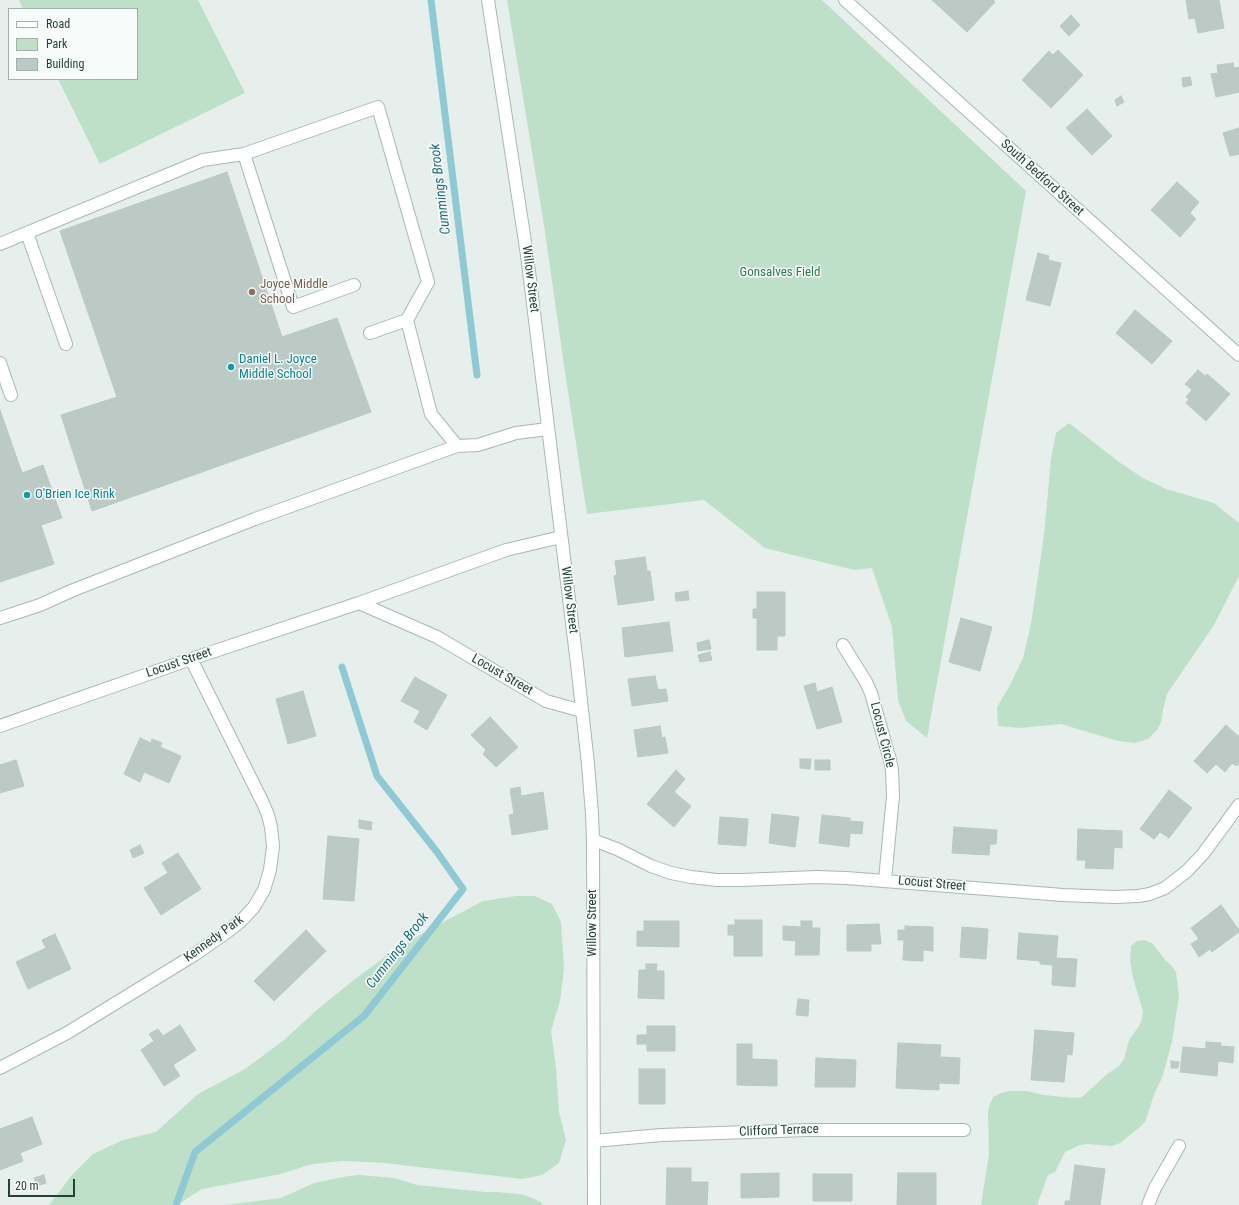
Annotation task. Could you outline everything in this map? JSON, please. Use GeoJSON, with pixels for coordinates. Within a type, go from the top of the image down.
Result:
{"type":"FeatureCollection","features":[{"type":"Feature","properties":{"kind":"street","name":"Willow Street"},"geometry":{"type":"LineString","coordinates":[[488,0],[527,255],[582,711],[592,814],[594,1205]]}},
{"type":"Feature","properties":{"kind":"street","name":"South Bedford Street"},"geometry":{"type":"LineString","coordinates":[[845,0],[1239,355]]}},
{"type":"Feature","properties":{"kind":"street"},"geometry":{"type":"LineString","coordinates":[[0,244],[203,160],[244,154],[378,107],[428,282],[407,320],[370,333]]}},
{"type":"Feature","properties":{"kind":"street"},"geometry":{"type":"LineString","coordinates":[[244,154],[293,307],[354,285]]}},
{"type":"Feature","properties":{"kind":"street"},"geometry":{"type":"LineString","coordinates":[[27,233],[66,344]]}},
{"type":"Feature","properties":{"kind":"street"},"geometry":{"type":"LineString","coordinates":[[407,320],[432,414],[457,446]]}},
{"type":"Feature","properties":{"kind":"street"},"geometry":{"type":"LineString","coordinates":[[0,363],[11,395]]}},
{"type":"Feature","properties":{"kind":"street"},"geometry":{"type":"LineString","coordinates":[[0,618],[40,605],[71,591],[255,519],[457,446],[478,445],[516,433],[548,429]]}},
{"type":"Feature","properties":{"kind":"street","name":"Locust Street"},"geometry":{"type":"LineString","coordinates":[[0,726],[191,659],[359,603],[506,550],[561,537]]}},
{"type":"Feature","properties":{"kind":"street","name":"Locust Street"},"geometry":{"type":"LineString","coordinates":[[359,603],[437,637],[546,701],[582,711]]}},
{"type":"Feature","properties":{"kind":"street","name":"Locust Circle"},"geometry":{"type":"LineString","coordinates":[[843,645],[866,682],[871,693],[891,765],[893,796],[885,880]]}},
{"type":"Feature","properties":{"kind":"street","name":"Kennedy Park"},"geometry":{"type":"LineString","coordinates":[[0,1068],[66,1033],[200,951],[241,921],[254,907],[264,890],[270,870],[273,846],[268,815],[191,659]]}},
{"type":"Feature","properties":{"kind":"street","name":"Locust Street"},"geometry":{"type":"LineString","coordinates":[[593,840],[617,849],[651,866],[671,873],[717,880],[817,877],[885,880],[1063,895],[1114,897],[1138,896],[1150,894],[1165,888],[1195,863],[1239,805]]}},
{"type":"Feature","properties":{"kind":"street","name":"Clifford Terrace"},"geometry":{"type":"LineString","coordinates":[[594,1141],[661,1135],[807,1130],[964,1130]]}},
{"type":"Feature","properties":{"kind":"street"},"geometry":{"type":"LineString","coordinates":[[1148,1205],[1155,1188],[1179,1146]]}},
{"type":"Feature","properties":{"kind":"green space"},"geometry":{"type":"Polygon","coordinates":[[[19,0],[198,0],[245,93],[100,164],[58,80],[138,80],[138,8],[23,8],[19,0]]]}},
{"type":"Feature","properties":{"kind":"green space","name":"Gonsalves Field"},"geometry":{"type":"Polygon","coordinates":[[[507,0],[822,0],[1026,191],[927,738],[906,721],[898,700],[892,627],[872,568],[854,570],[765,548],[704,500],[587,514],[544,225],[507,0]]]}},
{"type":"Feature","properties":{"kind":"green space"},"geometry":{"type":"Polygon","coordinates":[[[1069,423],[1119,462],[1143,478],[1166,489],[1214,503],[1239,523],[1239,576],[1214,625],[1167,694],[1161,722],[1157,730],[1148,739],[1135,743],[1118,741],[1061,724],[1020,728],[998,726],[997,707],[1009,687],[1023,658],[1031,624],[1044,535],[1051,459],[1056,433],[1069,423]]]}},
{"type":"Feature","properties":{"kind":"green space"},"geometry":{"type":"Polygon","coordinates":[[[516,896],[535,896],[552,904],[561,922],[564,969],[560,1001],[551,1031],[556,1067],[559,1112],[566,1140],[559,1163],[542,1175],[523,1179],[384,1163],[343,1161],[312,1164],[281,1174],[202,1189],[177,1205],[49,1205],[72,1175],[93,1154],[123,1140],[156,1132],[198,1094],[245,1069],[284,1040],[318,1009],[355,979],[393,951],[428,930],[483,901],[516,896]]]}},
{"type":"Feature","properties":{"kind":"green space"},"geometry":{"type":"Polygon","coordinates":[[[1144,940],[1152,943],[1176,972],[1179,996],[1172,1042],[1162,1078],[1155,1092],[1145,1122],[1120,1143],[1112,1146],[1088,1144],[1080,1145],[1065,1152],[1055,1172],[1048,1175],[1037,1205],[981,1205],[989,1154],[988,1112],[993,1097],[1010,1091],[1027,1091],[1043,1095],[1075,1098],[1082,1097],[1106,1075],[1119,1066],[1124,1059],[1129,1040],[1142,1019],[1143,1011],[1133,978],[1130,961],[1131,946],[1137,941],[1144,940]]]}},
{"type":"Feature","properties":{"kind":"green space"},"geometry":{"type":"Polygon","coordinates":[[[359,1175],[394,1178],[417,1185],[519,1194],[541,1202],[543,1205],[225,1205],[281,1198],[314,1183],[359,1175]]]}},
{"type":"Feature","properties":{"kind":"building"},"geometry":{"type":"Polygon","coordinates":[[[932,0],[993,0],[995,2],[967,32],[932,0]]]}},
{"type":"Feature","properties":{"kind":"building"},"geometry":{"type":"Polygon","coordinates":[[[1186,0],[1219,0],[1224,28],[1198,33],[1195,18],[1189,19],[1186,0]]]}},
{"type":"Feature","properties":{"kind":"building"},"geometry":{"type":"Polygon","coordinates":[[[1071,15],[1080,25],[1069,36],[1060,26],[1071,15]]]}},
{"type":"Feature","properties":{"kind":"building"},"geometry":{"type":"Polygon","coordinates":[[[1058,50],[1083,75],[1051,108],[1022,80],[1049,51],[1053,55],[1058,50]]]}},
{"type":"Feature","properties":{"kind":"building"},"geometry":{"type":"Polygon","coordinates":[[[1233,63],[1234,68],[1239,67],[1239,92],[1216,97],[1211,74],[1218,73],[1217,65],[1233,63]]]}},
{"type":"Feature","properties":{"kind":"building"},"geometry":{"type":"Polygon","coordinates":[[[1190,77],[1192,85],[1183,87],[1182,78],[1190,77]]]}},
{"type":"Feature","properties":{"kind":"building"},"geometry":{"type":"Polygon","coordinates":[[[1121,96],[1124,102],[1117,106],[1115,100],[1121,96]]]}},
{"type":"Feature","properties":{"kind":"building"},"geometry":{"type":"Polygon","coordinates":[[[1087,109],[1112,136],[1092,155],[1066,128],[1087,109]]]}},
{"type":"Feature","properties":{"kind":"building"},"geometry":{"type":"Polygon","coordinates":[[[1239,128],[1239,154],[1230,156],[1223,133],[1239,128]]]}},
{"type":"Feature","properties":{"kind":"building","name":"Daniel L. Joyce Middle School"},"geometry":{"type":"Polygon","coordinates":[[[227,172],[282,337],[337,318],[371,412],[92,511],[61,415],[117,397],[60,231],[227,172]]]}},
{"type":"Feature","properties":{"kind":"building"},"geometry":{"type":"Polygon","coordinates":[[[1177,182],[1199,202],[1190,213],[1196,219],[1180,237],[1151,210],[1177,182]]]}},
{"type":"Feature","properties":{"kind":"building"},"geometry":{"type":"Polygon","coordinates":[[[1038,253],[1049,256],[1048,260],[1061,263],[1050,306],[1026,300],[1038,253]]]}},
{"type":"Feature","properties":{"kind":"building"},"geometry":{"type":"Polygon","coordinates":[[[1135,310],[1172,341],[1152,364],[1116,333],[1135,310]]]}},
{"type":"Feature","properties":{"kind":"building"},"geometry":{"type":"Polygon","coordinates":[[[1198,370],[1205,376],[1207,374],[1230,394],[1206,421],[1186,403],[1189,399],[1186,397],[1192,390],[1185,384],[1198,370]]]}},
{"type":"Feature","properties":{"kind":"building","name":"O'Brien Ice Rink"},"geometry":{"type":"Polygon","coordinates":[[[0,410],[22,473],[43,465],[62,518],[41,525],[54,564],[0,582],[0,410]]]}},
{"type":"Feature","properties":{"kind":"building"},"geometry":{"type":"Polygon","coordinates":[[[645,557],[647,571],[650,571],[654,600],[618,605],[614,576],[617,575],[615,561],[645,557]]]}},
{"type":"Feature","properties":{"kind":"building"},"geometry":{"type":"Polygon","coordinates":[[[688,591],[689,600],[676,601],[675,593],[688,591]]]}},
{"type":"Feature","properties":{"kind":"building"},"geometry":{"type":"Polygon","coordinates":[[[757,592],[785,592],[785,636],[777,636],[777,650],[757,650],[757,618],[753,618],[753,609],[757,609],[757,592]]]}},
{"type":"Feature","properties":{"kind":"building"},"geometry":{"type":"Polygon","coordinates":[[[961,618],[992,627],[980,671],[949,662],[961,618]]]}},
{"type":"Feature","properties":{"kind":"building"},"geometry":{"type":"Polygon","coordinates":[[[669,622],[673,651],[625,657],[622,628],[669,622]]]}},
{"type":"Feature","properties":{"kind":"building"},"geometry":{"type":"Polygon","coordinates":[[[709,640],[711,649],[698,651],[697,643],[709,640]]]}},
{"type":"Feature","properties":{"kind":"building"},"geometry":{"type":"Polygon","coordinates":[[[710,652],[712,660],[700,662],[698,655],[710,652]]]}},
{"type":"Feature","properties":{"kind":"building"},"geometry":{"type":"Polygon","coordinates":[[[655,676],[658,690],[666,689],[668,701],[632,706],[628,679],[655,676]]]}},
{"type":"Feature","properties":{"kind":"building"},"geometry":{"type":"Polygon","coordinates":[[[415,677],[447,695],[427,730],[414,722],[420,711],[401,701],[415,677]]]}},
{"type":"Feature","properties":{"kind":"building"},"geometry":{"type":"Polygon","coordinates":[[[815,683],[817,692],[832,687],[842,722],[817,729],[804,686],[815,683]]]}},
{"type":"Feature","properties":{"kind":"building"},"geometry":{"type":"Polygon","coordinates":[[[303,691],[316,736],[288,744],[276,699],[303,691]]]}},
{"type":"Feature","properties":{"kind":"building"},"geometry":{"type":"Polygon","coordinates":[[[490,717],[518,747],[496,767],[483,754],[486,750],[471,735],[490,717]]]}},
{"type":"Feature","properties":{"kind":"building"},"geometry":{"type":"Polygon","coordinates":[[[1226,725],[1239,737],[1239,763],[1236,766],[1232,763],[1225,772],[1216,764],[1207,773],[1194,761],[1226,725]]]}},
{"type":"Feature","properties":{"kind":"building"},"geometry":{"type":"Polygon","coordinates":[[[660,726],[662,738],[665,737],[668,753],[638,757],[634,730],[660,726]]]}},
{"type":"Feature","properties":{"kind":"building"},"geometry":{"type":"Polygon","coordinates":[[[140,738],[151,743],[152,739],[162,743],[160,747],[181,756],[169,783],[144,772],[140,782],[124,774],[140,738]]]}},
{"type":"Feature","properties":{"kind":"building"},"geometry":{"type":"Polygon","coordinates":[[[800,759],[811,759],[810,769],[800,768],[800,759]]]}},
{"type":"Feature","properties":{"kind":"building"},"geometry":{"type":"Polygon","coordinates":[[[16,760],[24,786],[0,793],[0,765],[16,760]]]}},
{"type":"Feature","properties":{"kind":"building"},"geometry":{"type":"Polygon","coordinates":[[[815,760],[830,760],[830,770],[815,770],[815,760]]]}},
{"type":"Feature","properties":{"kind":"building"},"geometry":{"type":"Polygon","coordinates":[[[676,770],[685,779],[674,792],[691,806],[674,827],[647,804],[676,770]]]}},
{"type":"Feature","properties":{"kind":"building"},"geometry":{"type":"Polygon","coordinates":[[[520,787],[521,796],[543,792],[548,829],[512,835],[509,815],[514,814],[510,789],[520,787]]]}},
{"type":"Feature","properties":{"kind":"building"},"geometry":{"type":"Polygon","coordinates":[[[1169,790],[1192,808],[1169,838],[1160,832],[1154,839],[1140,829],[1169,790]]]}},
{"type":"Feature","properties":{"kind":"building"},"geometry":{"type":"Polygon","coordinates":[[[772,814],[799,817],[795,847],[769,843],[772,814]]]}},
{"type":"Feature","properties":{"kind":"building"},"geometry":{"type":"Polygon","coordinates":[[[822,815],[850,818],[850,821],[863,822],[862,834],[850,833],[849,847],[819,843],[822,815]]]}},
{"type":"Feature","properties":{"kind":"building"},"geometry":{"type":"Polygon","coordinates":[[[720,817],[748,819],[746,846],[718,844],[720,817]]]}},
{"type":"Feature","properties":{"kind":"building"},"geometry":{"type":"Polygon","coordinates":[[[359,820],[372,822],[371,830],[359,828],[359,820]]]}},
{"type":"Feature","properties":{"kind":"building"},"geometry":{"type":"Polygon","coordinates":[[[954,827],[997,830],[996,844],[990,844],[989,855],[952,853],[954,827]]]}},
{"type":"Feature","properties":{"kind":"building"},"geometry":{"type":"Polygon","coordinates":[[[1078,829],[1122,831],[1122,848],[1114,847],[1113,869],[1085,868],[1086,860],[1077,860],[1078,829]]]}},
{"type":"Feature","properties":{"kind":"building"},"geometry":{"type":"Polygon","coordinates":[[[328,836],[359,839],[354,901],[323,899],[328,836]]]}},
{"type":"Feature","properties":{"kind":"building"},"geometry":{"type":"Polygon","coordinates":[[[140,845],[144,853],[133,858],[130,850],[140,845]]]}},
{"type":"Feature","properties":{"kind":"building"},"geometry":{"type":"Polygon","coordinates":[[[178,853],[201,889],[161,915],[144,888],[168,873],[162,863],[178,853]]]}},
{"type":"Feature","properties":{"kind":"building"},"geometry":{"type":"Polygon","coordinates":[[[1221,905],[1239,932],[1212,952],[1210,949],[1199,957],[1191,944],[1199,939],[1191,928],[1221,905]]]}},
{"type":"Feature","properties":{"kind":"building"},"geometry":{"type":"Polygon","coordinates":[[[735,920],[762,920],[762,956],[734,956],[734,935],[728,935],[728,925],[735,925],[735,920]]]}},
{"type":"Feature","properties":{"kind":"building"},"geometry":{"type":"Polygon","coordinates":[[[644,921],[679,921],[679,947],[637,946],[637,931],[644,931],[644,921]]]}},
{"type":"Feature","properties":{"kind":"building"},"geometry":{"type":"Polygon","coordinates":[[[801,921],[812,921],[812,928],[820,928],[819,955],[795,955],[796,941],[783,940],[783,926],[801,927],[801,921]]]}},
{"type":"Feature","properties":{"kind":"building"},"geometry":{"type":"Polygon","coordinates":[[[879,924],[881,944],[871,944],[871,951],[847,951],[847,925],[879,924]]]}},
{"type":"Feature","properties":{"kind":"building"},"geometry":{"type":"Polygon","coordinates":[[[905,926],[933,927],[933,951],[923,950],[923,961],[903,960],[904,940],[898,940],[898,930],[905,930],[905,926]]]}},
{"type":"Feature","properties":{"kind":"building"},"geometry":{"type":"Polygon","coordinates":[[[962,927],[988,929],[986,959],[960,957],[962,927]]]}},
{"type":"Feature","properties":{"kind":"building"},"geometry":{"type":"Polygon","coordinates":[[[306,930],[326,951],[274,1001],[254,981],[306,930]]]}},
{"type":"Feature","properties":{"kind":"building"},"geometry":{"type":"Polygon","coordinates":[[[1019,933],[1058,936],[1056,958],[1077,959],[1075,987],[1052,985],[1053,965],[1040,964],[1040,961],[1017,959],[1019,933]]]}},
{"type":"Feature","properties":{"kind":"building"},"geometry":{"type":"Polygon","coordinates":[[[55,934],[71,969],[28,989],[16,962],[46,948],[42,940],[55,934]]]}},
{"type":"Feature","properties":{"kind":"building"},"geometry":{"type":"Polygon","coordinates":[[[646,964],[657,964],[656,971],[664,971],[664,999],[638,998],[639,970],[646,970],[646,964]]]}},
{"type":"Feature","properties":{"kind":"building"},"geometry":{"type":"Polygon","coordinates":[[[798,999],[809,1000],[808,1016],[796,1015],[798,999]]]}},
{"type":"Feature","properties":{"kind":"building"},"geometry":{"type":"Polygon","coordinates":[[[180,1025],[196,1050],[173,1065],[180,1076],[164,1086],[141,1050],[154,1041],[149,1034],[158,1029],[163,1036],[180,1025]]]}},
{"type":"Feature","properties":{"kind":"building"},"geometry":{"type":"Polygon","coordinates":[[[647,1026],[675,1026],[675,1051],[647,1051],[647,1044],[637,1044],[637,1035],[647,1035],[647,1026]]]}},
{"type":"Feature","properties":{"kind":"building"},"geometry":{"type":"Polygon","coordinates":[[[1035,1030],[1074,1033],[1072,1055],[1067,1054],[1064,1082],[1031,1080],[1035,1030]]]}},
{"type":"Feature","properties":{"kind":"building"},"geometry":{"type":"Polygon","coordinates":[[[1206,1042],[1221,1043],[1220,1046],[1234,1047],[1233,1063],[1218,1061],[1217,1076],[1180,1072],[1183,1047],[1206,1049],[1206,1042]]]}},
{"type":"Feature","properties":{"kind":"building"},"geometry":{"type":"Polygon","coordinates":[[[898,1043],[941,1045],[940,1057],[960,1058],[959,1084],[939,1083],[939,1090],[896,1088],[898,1043]]]}},
{"type":"Feature","properties":{"kind":"building"},"geometry":{"type":"Polygon","coordinates":[[[737,1044],[752,1044],[752,1059],[777,1060],[777,1086],[737,1085],[737,1044]]]}},
{"type":"Feature","properties":{"kind":"building"},"geometry":{"type":"Polygon","coordinates":[[[816,1058],[856,1060],[855,1087],[815,1087],[816,1058]]]}},
{"type":"Feature","properties":{"kind":"building"},"geometry":{"type":"Polygon","coordinates":[[[1171,1061],[1179,1062],[1178,1068],[1171,1068],[1171,1061]]]}},
{"type":"Feature","properties":{"kind":"building"},"geometry":{"type":"Polygon","coordinates":[[[639,1069],[665,1069],[665,1104],[639,1104],[639,1069]]]}},
{"type":"Feature","properties":{"kind":"building"},"geometry":{"type":"Polygon","coordinates":[[[32,1117],[42,1144],[20,1153],[23,1161],[0,1170],[0,1129],[32,1117]]]}},
{"type":"Feature","properties":{"kind":"building"},"geometry":{"type":"Polygon","coordinates":[[[1075,1165],[1105,1169],[1100,1205],[1065,1205],[1065,1201],[1070,1201],[1075,1165]]]}},
{"type":"Feature","properties":{"kind":"building"},"geometry":{"type":"Polygon","coordinates":[[[667,1168],[691,1168],[691,1182],[708,1182],[707,1205],[666,1205],[667,1168]]]}},
{"type":"Feature","properties":{"kind":"building"},"geometry":{"type":"Polygon","coordinates":[[[779,1173],[779,1197],[741,1198],[741,1174],[779,1173]]]}},
{"type":"Feature","properties":{"kind":"building"},"geometry":{"type":"Polygon","coordinates":[[[898,1173],[936,1173],[936,1205],[897,1205],[898,1173]]]}},
{"type":"Feature","properties":{"kind":"building"},"geometry":{"type":"Polygon","coordinates":[[[813,1174],[852,1174],[852,1201],[813,1201],[813,1174]]]}},
{"type":"Feature","properties":{"kind":"building"},"geometry":{"type":"Polygon","coordinates":[[[44,1175],[46,1183],[37,1186],[34,1178],[44,1175]]]}},
{"type":"Feature","properties":{"kind":"waterway","name":"Cummings Brook"},"geometry":{"type":"LineString","coordinates":[[431,0],[477,375]]}},
{"type":"Feature","properties":{"kind":"waterway","name":"Cummings Brook"},"geometry":{"type":"LineString","coordinates":[[176,1205],[195,1152],[364,1016],[463,889],[437,852],[377,776],[342,667]]}},
{"type":"Feature","properties":{"kind":"place","name":"Joyce Middle School"},"geometry":{"type":"Point","coordinates":[252,292]}},
{"type":"Feature","properties":{"kind":"place","name":"Daniel L. Joyce Middle School"},"geometry":{"type":"Point","coordinates":[231,367]}},
{"type":"Feature","properties":{"kind":"place","name":"O'Brien Ice Rink"},"geometry":{"type":"Point","coordinates":[27,495]}}]}
